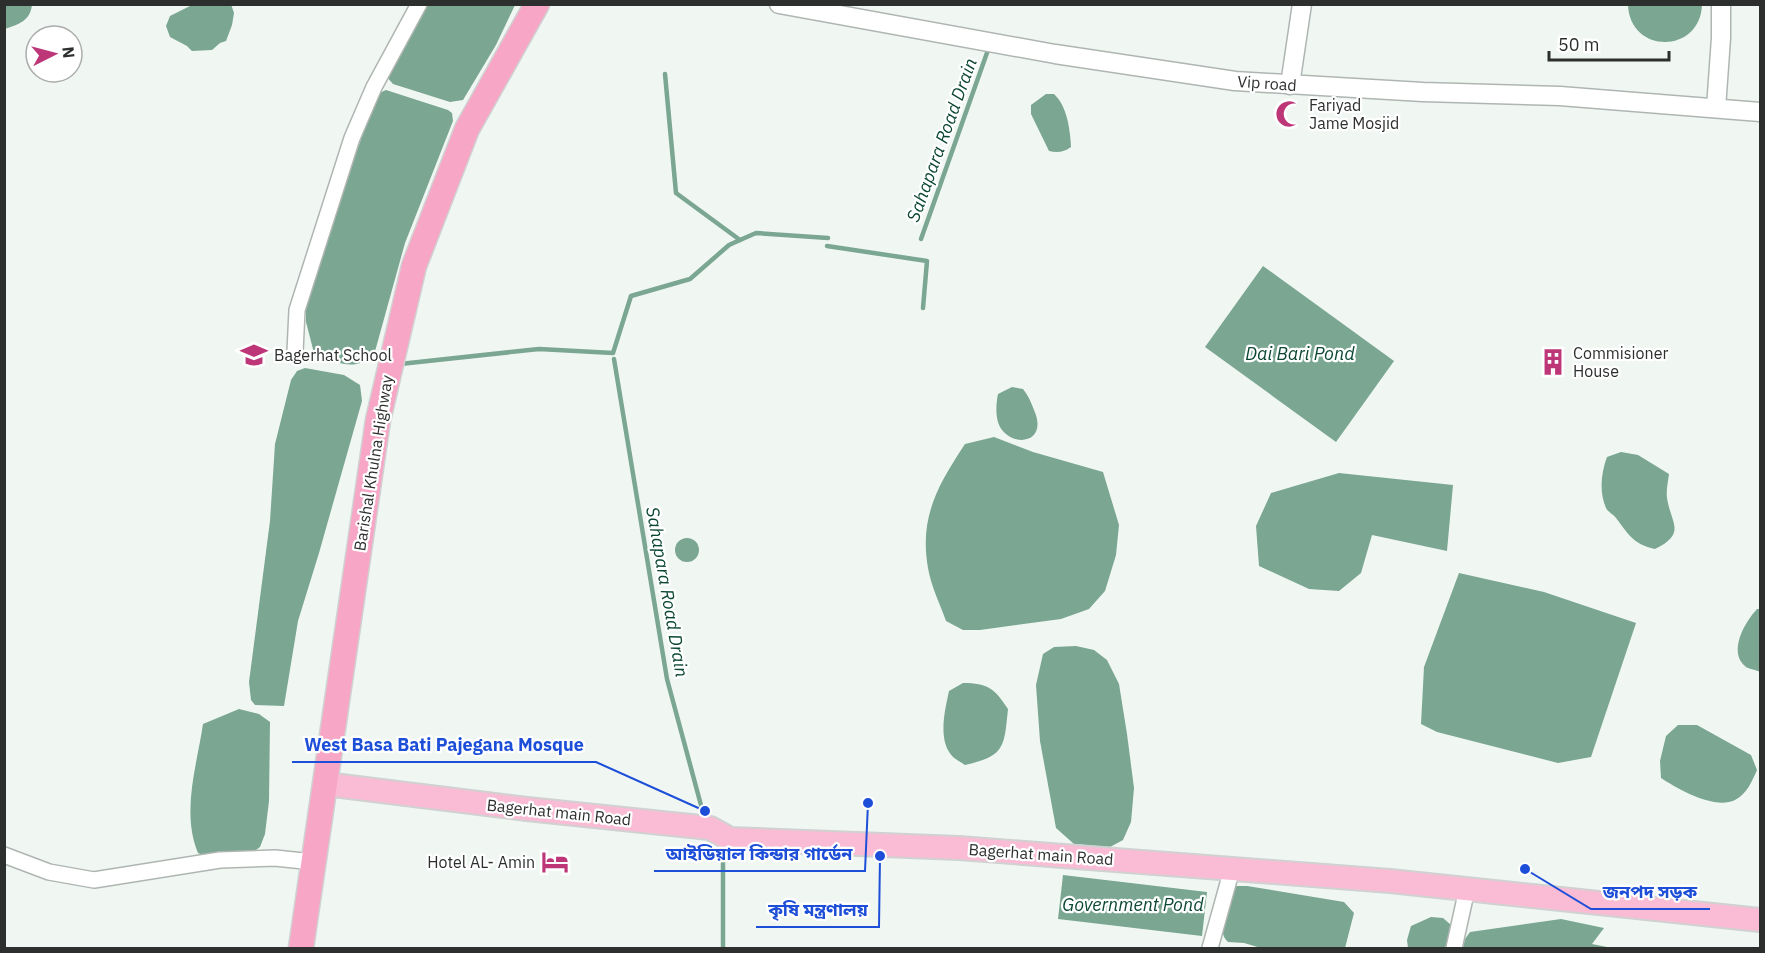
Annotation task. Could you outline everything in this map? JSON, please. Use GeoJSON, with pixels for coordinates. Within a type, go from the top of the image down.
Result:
{"type":"FeatureCollection","features":[{"type":"Feature","properties":{"kind":"highway","name":"Barishal Khulna Highway"},"geometry":{"type":"LineString","coordinates":[[301,948],[378,420],[414,266],[467,129],[537,4]]}},
{"type":"Feature","properties":{"kind":"main road","name":"Bagerhat main Road"},"geometry":{"type":"LineString","coordinates":[[325,784],[527,809],[710,828],[730,839],[959,848],[1232,869],[1467,889],[1761,920]]}},
{"type":"Feature","properties":{"kind":"street"},"geometry":{"type":"LineString","coordinates":[[295,352],[297,310],[352,138],[374,87],[419,4]]}},
{"type":"Feature","properties":{"kind":"street","name":"Vip road"},"geometry":{"type":"LineString","coordinates":[[778,4],[1055,54],[1235,81],[1560,96],[1761,112]]}},
{"type":"Feature","properties":{"kind":"street"},"geometry":{"type":"LineString","coordinates":[[1290,85],[1302,4]]}},
{"type":"Feature","properties":{"kind":"street"},"geometry":{"type":"LineString","coordinates":[[1716,108],[1721,4]]}},
{"type":"Feature","properties":{"kind":"street"},"geometry":{"type":"LineString","coordinates":[[4,855],[49,872],[94,880],[220,860],[275,858],[313,862]]}},
{"type":"Feature","properties":{"kind":"street"},"geometry":{"type":"LineString","coordinates":[[1210,948],[1232,869]]}},
{"type":"Feature","properties":{"kind":"street"},"geometry":{"type":"LineString","coordinates":[[1454,948],[1467,889]]}},
{"type":"Feature","properties":{"kind":"water"},"geometry":{"type":"Polygon","coordinates":[[[5,4],[32,5],[26,18],[5,29],[5,4]]]}},
{"type":"Feature","properties":{"kind":"water"},"geometry":{"type":"Polygon","coordinates":[[[231,4],[234,13],[226,41],[212,50],[192,51],[170,37],[166,26],[170,16],[192,5],[231,4]]]}},
{"type":"Feature","properties":{"kind":"water"},"geometry":{"type":"Polygon","coordinates":[[[1702,4],[1699,20],[1690,32],[1679,39],[1665,42],[1652,40],[1640,33],[1632,21],[1628,5],[1702,4]]]}},
{"type":"Feature","properties":{"kind":"water"},"geometry":{"type":"Polygon","coordinates":[[[422,5],[515,5],[496,45],[463,100],[450,102],[393,84],[386,76],[422,5]]]}},
{"type":"Feature","properties":{"kind":"water"},"geometry":{"type":"Polygon","coordinates":[[[386,90],[448,110],[452,113],[453,121],[405,243],[374,355],[360,363],[345,364],[314,353],[306,322],[306,307],[316,266],[377,94],[386,90]]]}},
{"type":"Feature","properties":{"kind":"water"},"geometry":{"type":"Polygon","coordinates":[[[1046,94],[1054,94],[1067,118],[1071,147],[1063,151],[1049,151],[1031,114],[1031,105],[1046,94]]]}},
{"type":"Feature","properties":{"kind":"water","name":"Dai Bari Pond"},"geometry":{"type":"Polygon","coordinates":[[[1263,266],[1394,361],[1336,442],[1205,347],[1263,266]]]}},
{"type":"Feature","properties":{"kind":"water"},"geometry":{"type":"Polygon","coordinates":[[[305,368],[344,375],[360,385],[362,401],[298,621],[284,706],[255,705],[251,700],[249,682],[270,521],[275,444],[291,380],[297,371],[305,368]]]}},
{"type":"Feature","properties":{"kind":"water"},"geometry":{"type":"Polygon","coordinates":[[[1012,387],[1025,391],[1037,421],[1037,430],[1027,439],[1012,438],[998,423],[996,411],[998,394],[1012,387]]]}},
{"type":"Feature","properties":{"kind":"water"},"geometry":{"type":"Polygon","coordinates":[[[994,437],[1033,452],[1103,472],[1119,525],[1116,555],[1105,591],[1089,609],[1061,619],[980,630],[963,630],[946,621],[928,568],[926,533],[929,517],[939,488],[965,444],[994,437]]]}},
{"type":"Feature","properties":{"kind":"water"},"geometry":{"type":"Polygon","coordinates":[[[1621,452],[1638,455],[1669,474],[1667,498],[1674,533],[1671,538],[1655,549],[1632,538],[1607,509],[1604,502],[1602,482],[1607,457],[1621,452]]]}},
{"type":"Feature","properties":{"kind":"water"},"geometry":{"type":"Polygon","coordinates":[[[1339,473],[1453,485],[1447,551],[1372,535],[1361,573],[1339,591],[1309,589],[1259,566],[1256,526],[1271,493],[1339,473]]]}},
{"type":"Feature","properties":{"kind":"water"},"geometry":{"type":"Polygon","coordinates":[[[687,538],[696,541],[699,550],[696,559],[687,562],[678,559],[675,550],[678,541],[687,538]]]}},
{"type":"Feature","properties":{"kind":"water"},"geometry":{"type":"Polygon","coordinates":[[[1459,573],[1544,592],[1636,623],[1591,757],[1558,763],[1437,732],[1421,724],[1424,667],[1459,573]]]}},
{"type":"Feature","properties":{"kind":"water"},"geometry":{"type":"Polygon","coordinates":[[[1757,609],[1760,609],[1760,672],[1746,667],[1738,653],[1743,629],[1757,609]]]}},
{"type":"Feature","properties":{"kind":"water"},"geometry":{"type":"Polygon","coordinates":[[[1076,646],[1094,650],[1107,660],[1119,684],[1134,788],[1131,822],[1123,840],[1110,847],[1074,844],[1056,828],[1040,741],[1036,685],[1043,654],[1054,647],[1076,646]]]}},
{"type":"Feature","properties":{"kind":"water"},"geometry":{"type":"Polygon","coordinates":[[[963,683],[979,684],[990,688],[1008,709],[1000,748],[988,758],[965,765],[954,758],[948,750],[944,734],[944,716],[949,691],[963,683]]]}},
{"type":"Feature","properties":{"kind":"water"},"geometry":{"type":"Polygon","coordinates":[[[239,709],[259,714],[270,722],[269,801],[265,834],[260,847],[252,853],[207,857],[198,853],[191,821],[192,788],[203,724],[239,709]]]}},
{"type":"Feature","properties":{"kind":"water"},"geometry":{"type":"Polygon","coordinates":[[[1678,725],[1697,725],[1751,755],[1757,770],[1743,794],[1735,800],[1717,802],[1696,797],[1661,778],[1660,761],[1666,736],[1678,725]]]}},
{"type":"Feature","properties":{"kind":"water","name":"Government Pond"},"geometry":{"type":"Polygon","coordinates":[[[1063,875],[1207,892],[1202,936],[1058,919],[1063,875]]]}},
{"type":"Feature","properties":{"kind":"water"},"geometry":{"type":"Polygon","coordinates":[[[1236,886],[1344,902],[1354,913],[1345,948],[1261,948],[1244,943],[1228,942],[1222,931],[1222,923],[1229,898],[1236,886]]]}},
{"type":"Feature","properties":{"kind":"water"},"geometry":{"type":"Polygon","coordinates":[[[1431,917],[1443,918],[1451,925],[1452,937],[1448,948],[1408,948],[1407,940],[1411,926],[1431,917]]]}},
{"type":"Feature","properties":{"kind":"water"},"geometry":{"type":"Polygon","coordinates":[[[1561,919],[1604,928],[1592,944],[1612,948],[1463,948],[1470,932],[1561,919]]]}},
{"type":"Feature","properties":{"kind":"waterway","name":"Sahapara Road Drain"},"geometry":{"type":"LineString","coordinates":[[921,239],[988,50]]}},
{"type":"Feature","properties":{"kind":"waterway","name":"Sahapara Road Drain"},"geometry":{"type":"LineString","coordinates":[[400,364],[539,349],[613,353],[631,296],[690,279],[729,245],[740,240],[676,193],[665,74]]}},
{"type":"Feature","properties":{"kind":"waterway","name":"Sahapara Road Drain"},"geometry":{"type":"LineString","coordinates":[[740,240],[756,233],[828,238]]}},
{"type":"Feature","properties":{"kind":"waterway","name":"Sahapara Road Drain"},"geometry":{"type":"LineString","coordinates":[[827,246],[927,261],[923,308]]}},
{"type":"Feature","properties":{"kind":"waterway","name":"Sahapara Road Drain"},"geometry":{"type":"LineString","coordinates":[[614,359],[667,679],[705,820]]}},
{"type":"Feature","properties":{"kind":"waterway"},"geometry":{"type":"LineString","coordinates":[[723,850],[723,948]]}},
{"type":"Feature","properties":{"kind":"place","name":"Fariyad Jame Mosjid"},"geometry":{"type":"Point","coordinates":[1289,114]}},
{"type":"Feature","properties":{"kind":"place","name":"Bagerhat School"},"geometry":{"type":"Point","coordinates":[254,355]}},
{"type":"Feature","properties":{"kind":"place","name":"Commisioner House"},"geometry":{"type":"Point","coordinates":[1553,362]}},
{"type":"Feature","properties":{"kind":"place","name":"আইডিয়াল কিন্ডার গার্ডেন"},"geometry":{"type":"Point","coordinates":[868,803]}},
{"type":"Feature","properties":{"kind":"place","name":"West Basa Bati Pajegana Mosque"},"geometry":{"type":"Point","coordinates":[705,811]}},
{"type":"Feature","properties":{"kind":"place","name":"কৃষি মন্ত্রণালয়"},"geometry":{"type":"Point","coordinates":[880,856]}},
{"type":"Feature","properties":{"kind":"place","name":"Hotel AL- Amin"},"geometry":{"type":"Point","coordinates":[555,862]}},
{"type":"Feature","properties":{"kind":"place","name":"জনপদ সড়ক"},"geometry":{"type":"Point","coordinates":[1525,869]}}]}
